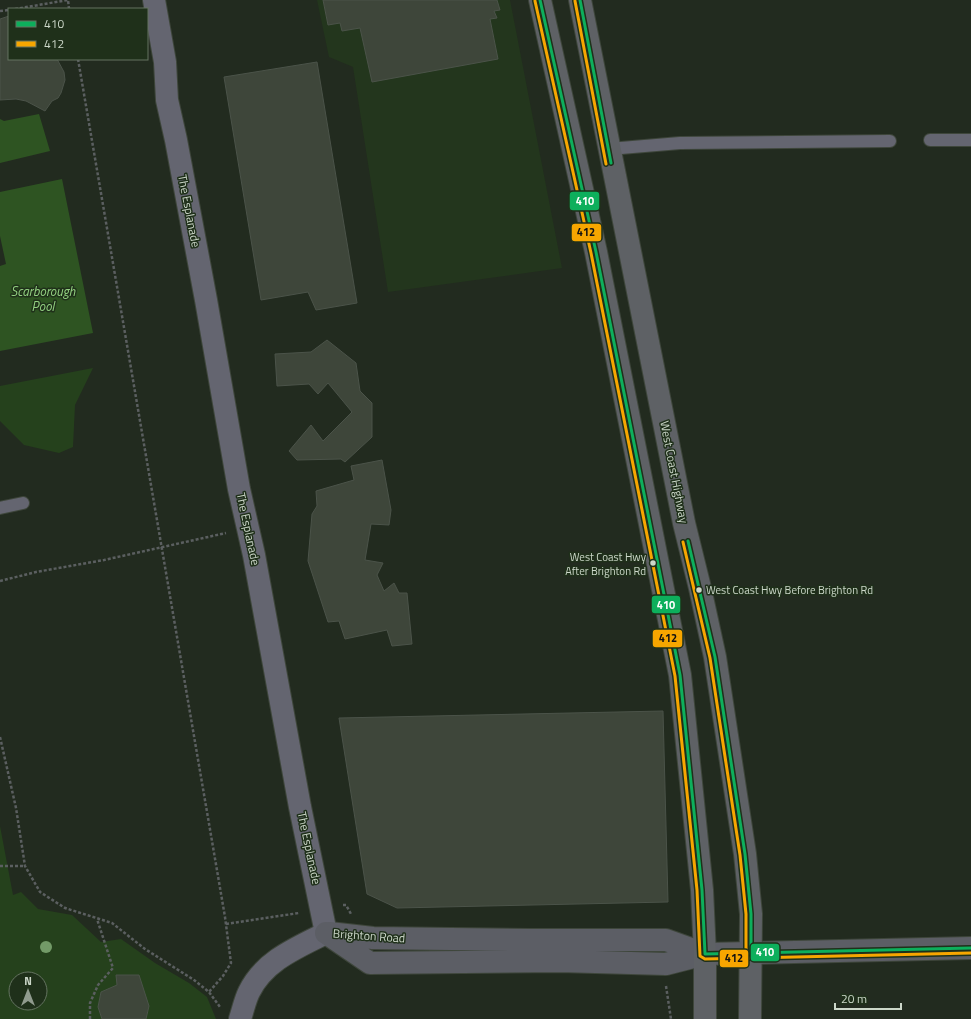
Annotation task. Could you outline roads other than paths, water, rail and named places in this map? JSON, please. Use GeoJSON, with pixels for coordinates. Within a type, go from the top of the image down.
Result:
{"type":"FeatureCollection","features":[{"type":"Feature","properties":{"kind":"highway"},"geometry":{"type":"LineString","coordinates":[[540,0],[596,252],[680,675],[702,890],[705,954],[705,1019]]}},
{"type":"Feature","properties":{"kind":"highway","name":"West Coast Highway"},"geometry":{"type":"LineString","coordinates":[[580,0],[684,523],[700,588],[714,657],[745,854],[750,914],[750,1019]]}},
{"type":"Feature","properties":{"kind":"street","name":"The Esplanade"},"geometry":{"type":"LineString","coordinates":[[154,0],[165,62],[167,100],[176,140],[239,489],[248,528],[300,806],[326,933]]}},
{"type":"Feature","properties":{"kind":"street","name":"Brighton Road"},"geometry":{"type":"LineString","coordinates":[[326,933],[374,938],[666,940],[705,954],[971,948]]}},
{"type":"Feature","properties":{"kind":"street"},"geometry":{"type":"LineString","coordinates":[[231,1016],[261,973],[276,960],[326,933]]}},
{"type":"Feature","properties":{"kind":"lane"},"geometry":{"type":"LineString","coordinates":[[930,140],[971,140]]}},
{"type":"Feature","properties":{"kind":"lane"},"geometry":{"type":"LineString","coordinates":[[609,149],[680,143],[890,141]]}},
{"type":"Feature","properties":{"kind":"lane"},"geometry":{"type":"LineString","coordinates":[[0,508],[23,503]]}},
{"type":"Feature","properties":{"kind":"water"},"geometry":{"type":"Polygon","coordinates":[[[39,114],[50,151],[0,163],[0,119],[4,121],[39,114]]]}},
{"type":"Feature","properties":{"kind":"water","name":"Scarborough Pool"},"geometry":{"type":"Polygon","coordinates":[[[62,179],[93,333],[0,351],[0,266],[6,264],[0,236],[0,192],[62,179]]]}},
{"type":"Feature","properties":{"kind":"place","name":"West Coast Hwy After Brighton Rd"},"geometry":{"type":"Point","coordinates":[653,563]}},
{"type":"Feature","properties":{"kind":"place","name":"West Coast Hwy Before Brighton Rd"},"geometry":{"type":"Point","coordinates":[699,590]}}]}
